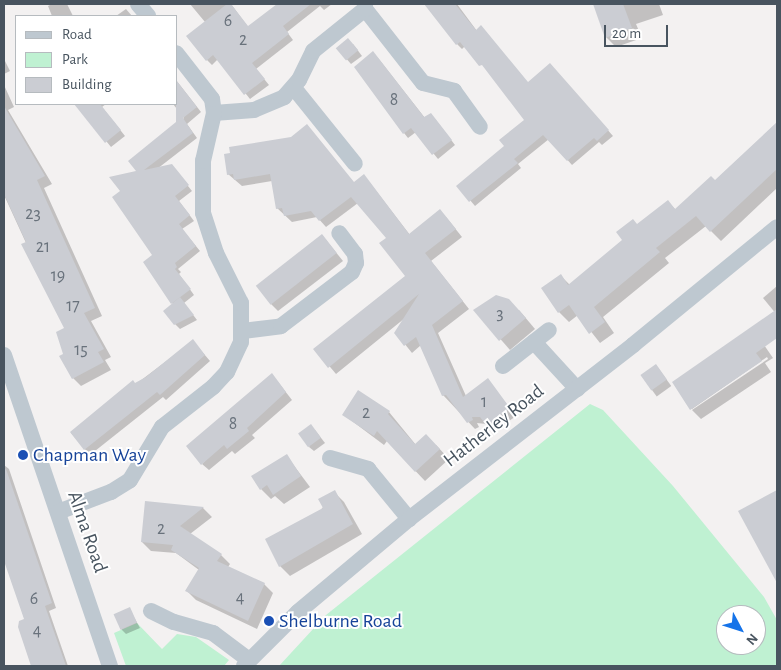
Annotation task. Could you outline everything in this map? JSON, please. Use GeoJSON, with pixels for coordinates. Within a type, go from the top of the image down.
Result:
{"type":"FeatureCollection","features":[{"type":"Feature","properties":{"kind":"street"},"geometry":{"type":"LineString","coordinates":[[138,4],[147,15]]}},
{"type":"Feature","properties":{"kind":"street"},"geometry":{"type":"LineString","coordinates":[[214,113],[254,110],[278,100],[294,88],[313,51],[365,6],[423,83],[454,91],[480,127]]}},
{"type":"Feature","properties":{"kind":"street"},"geometry":{"type":"LineString","coordinates":[[58,512],[111,492],[130,480],[162,427],[213,388],[227,372],[243,331],[240,303],[216,253],[203,213],[203,160],[214,113],[209,92],[178,55]]}},
{"type":"Feature","properties":{"kind":"street"},"geometry":{"type":"LineString","coordinates":[[294,88],[355,164]]}},
{"type":"Feature","properties":{"kind":"street","name":"Hatherley Road"},"geometry":{"type":"LineString","coordinates":[[246,663],[298,612],[409,519],[577,389],[777,227]]}},
{"type":"Feature","properties":{"kind":"street"},"geometry":{"type":"LineString","coordinates":[[243,331],[281,326],[352,272],[356,263],[355,254],[339,234]]}},
{"type":"Feature","properties":{"kind":"street"},"geometry":{"type":"LineString","coordinates":[[503,366],[549,330]]}},
{"type":"Feature","properties":{"kind":"street"},"geometry":{"type":"LineString","coordinates":[[534,342],[577,389]]}},
{"type":"Feature","properties":{"kind":"street","name":"Alma Road"},"geometry":{"type":"LineString","coordinates":[[4,355],[8,383],[58,512],[110,666]]}},
{"type":"Feature","properties":{"kind":"street"},"geometry":{"type":"LineString","coordinates":[[330,458],[368,469],[409,519]]}},
{"type":"Feature","properties":{"kind":"street"},"geometry":{"type":"LineString","coordinates":[[151,611],[174,622],[213,633],[246,663]]}},
{"type":"Feature","properties":{"kind":"green space"},"geometry":{"type":"Polygon","coordinates":[[[590,404],[603,410],[673,486],[764,597],[777,620],[777,666],[279,666],[326,615],[590,404]]]}},
{"type":"Feature","properties":{"kind":"green space"},"geometry":{"type":"Polygon","coordinates":[[[137,623],[162,649],[177,634],[196,637],[229,660],[224,666],[126,666],[114,633],[137,623]]]}},
{"type":"Feature","properties":{"kind":"building"},"geometry":{"type":"Polygon","coordinates":[[[227,4],[231,4],[248,26],[277,4],[311,4],[283,26],[289,34],[252,63],[265,79],[244,95],[213,55],[206,61],[186,36],[227,4]]]}},
{"type":"Feature","properties":{"kind":"building"},"geometry":{"type":"Polygon","coordinates":[[[424,4],[455,4],[476,30],[481,25],[528,82],[550,63],[609,130],[597,141],[594,138],[567,161],[543,135],[514,159],[518,163],[469,202],[456,186],[504,146],[499,140],[524,120],[482,65],[479,66],[460,42],[456,45],[424,4]]]}},
{"type":"Feature","properties":{"kind":"building"},"geometry":{"type":"Polygon","coordinates":[[[593,4],[623,4],[632,28],[605,38],[593,4]]]}},
{"type":"Feature","properties":{"kind":"building"},"geometry":{"type":"Polygon","coordinates":[[[348,38],[358,50],[346,61],[336,48],[348,38]]]}},
{"type":"Feature","properties":{"kind":"building"},"geometry":{"type":"Polygon","coordinates":[[[373,51],[424,117],[431,113],[452,140],[432,155],[411,128],[403,134],[354,67],[373,51]]]}},
{"type":"Feature","properties":{"kind":"building"},"geometry":{"type":"Polygon","coordinates":[[[178,83],[197,107],[183,118],[193,133],[144,170],[172,164],[189,185],[175,196],[190,215],[179,224],[196,246],[175,263],[177,267],[175,269],[191,289],[171,304],[143,262],[152,255],[112,197],[120,191],[109,177],[136,171],[128,161],[176,122],[178,83]]]}},
{"type":"Feature","properties":{"kind":"building"},"geometry":{"type":"Polygon","coordinates":[[[75,105],[101,105],[121,130],[105,143],[75,105]]]}},
{"type":"Feature","properties":{"kind":"building"},"geometry":{"type":"Polygon","coordinates":[[[4,106],[45,176],[37,180],[95,308],[84,313],[104,349],[98,352],[104,362],[72,379],[59,356],[63,354],[56,332],[64,328],[21,244],[26,242],[4,194],[4,106]]]}},
{"type":"Feature","properties":{"kind":"building"},"geometry":{"type":"Polygon","coordinates":[[[777,122],[777,169],[710,232],[696,216],[656,248],[660,252],[594,307],[605,322],[589,334],[569,305],[558,313],[541,288],[561,274],[568,285],[622,240],[616,232],[633,219],[637,224],[668,200],[675,209],[711,176],[715,180],[777,122]]]}},
{"type":"Feature","properties":{"kind":"building"},"geometry":{"type":"Polygon","coordinates":[[[307,124],[354,182],[364,174],[409,234],[440,209],[456,229],[425,253],[463,301],[432,325],[463,397],[488,378],[510,408],[487,426],[480,417],[472,417],[473,420],[467,423],[446,395],[442,396],[416,337],[404,346],[394,333],[419,294],[328,368],[313,349],[405,276],[379,243],[386,238],[351,197],[319,221],[311,211],[284,216],[282,208],[276,209],[270,174],[234,180],[233,174],[227,175],[224,154],[230,153],[229,147],[291,137],[307,124]]]}},
{"type":"Feature","properties":{"kind":"building"},"geometry":{"type":"Polygon","coordinates":[[[322,234],[337,253],[271,305],[256,286],[322,234]]]}},
{"type":"Feature","properties":{"kind":"building"},"geometry":{"type":"Polygon","coordinates":[[[496,295],[509,299],[526,318],[499,341],[473,310],[496,295]]]}},
{"type":"Feature","properties":{"kind":"building"},"geometry":{"type":"Polygon","coordinates":[[[180,297],[194,315],[174,325],[163,311],[180,297]]]}},
{"type":"Feature","properties":{"kind":"building"},"geometry":{"type":"Polygon","coordinates":[[[777,309],[777,338],[756,353],[762,361],[690,410],[672,382],[777,309]]]}},
{"type":"Feature","properties":{"kind":"building"},"geometry":{"type":"Polygon","coordinates":[[[193,339],[205,355],[160,395],[157,392],[84,450],[70,432],[133,380],[135,383],[146,377],[193,339]]]}},
{"type":"Feature","properties":{"kind":"building"},"geometry":{"type":"Polygon","coordinates":[[[656,364],[667,380],[651,390],[640,375],[656,364]]]}},
{"type":"Feature","properties":{"kind":"building"},"geometry":{"type":"Polygon","coordinates":[[[272,373],[286,392],[247,428],[249,431],[227,449],[224,445],[201,465],[186,446],[272,373]]]}},
{"type":"Feature","properties":{"kind":"building"},"geometry":{"type":"Polygon","coordinates":[[[358,390],[390,411],[388,414],[415,444],[426,434],[440,449],[415,472],[377,431],[374,436],[342,415],[358,390]]]}},
{"type":"Feature","properties":{"kind":"building"},"geometry":{"type":"Polygon","coordinates":[[[311,424],[321,438],[308,447],[298,433],[311,424]]]}},
{"type":"Feature","properties":{"kind":"building"},"geometry":{"type":"Polygon","coordinates":[[[287,454],[301,476],[273,495],[267,485],[260,490],[251,476],[287,454]]]}},
{"type":"Feature","properties":{"kind":"building"},"geometry":{"type":"Polygon","coordinates":[[[6,469],[52,603],[45,606],[66,666],[31,666],[18,627],[19,621],[24,619],[4,561],[4,470],[6,469]]]}},
{"type":"Feature","properties":{"kind":"building"},"geometry":{"type":"Polygon","coordinates":[[[335,490],[353,524],[279,567],[265,539],[323,508],[318,499],[335,490]]]}},
{"type":"Feature","properties":{"kind":"building"},"geometry":{"type":"Polygon","coordinates":[[[777,490],[777,583],[738,511],[777,490]]]}},
{"type":"Feature","properties":{"kind":"building"},"geometry":{"type":"Polygon","coordinates":[[[145,501],[204,507],[180,526],[222,554],[217,561],[265,583],[248,621],[185,591],[199,568],[171,550],[173,545],[141,542],[145,501]]]}},
{"type":"Feature","properties":{"kind":"building"},"geometry":{"type":"Polygon","coordinates":[[[130,607],[137,623],[120,630],[114,614],[130,607]]]}},
{"type":"Feature","properties":{"kind":"place","name":"Chapman Way"},"geometry":{"type":"Point","coordinates":[23,455]}},
{"type":"Feature","properties":{"kind":"place","name":"Shelburne Road"},"geometry":{"type":"Point","coordinates":[269,621]}}]}
